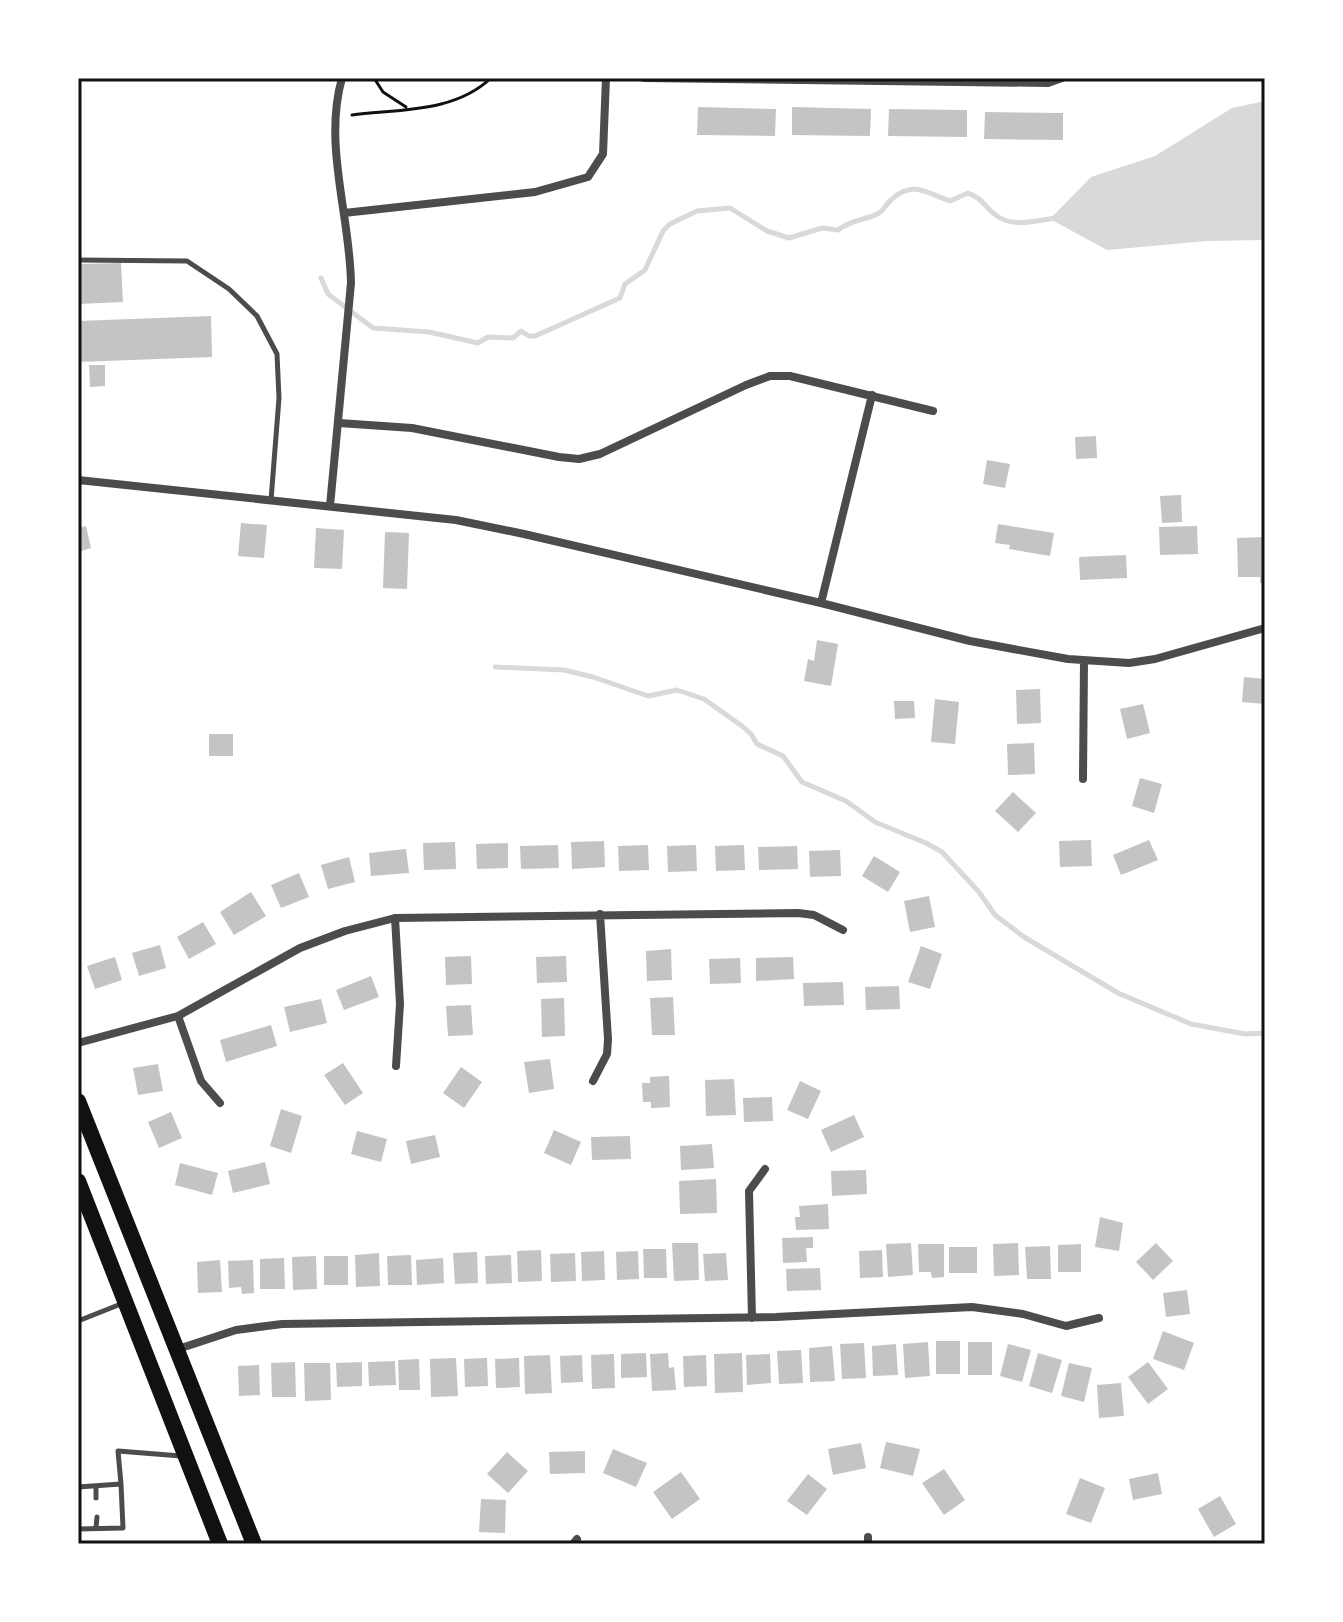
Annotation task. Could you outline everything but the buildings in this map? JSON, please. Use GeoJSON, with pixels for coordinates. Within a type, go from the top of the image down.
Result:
{"type":"FeatureCollection","features":[{"type":"Feature","properties":{"kind":"main road"},"geometry":{"type":"LineString","coordinates":[[78,1101],[254,1544]]}},
{"type":"Feature","properties":{"kind":"main road"},"geometry":{"type":"LineString","coordinates":[[78,1181],[220,1544]]}},
{"type":"Feature","properties":{"kind":"street"},"geometry":{"type":"LineString","coordinates":[[330,506],[351,283],[351,253],[335,142],[335,103],[342,78]]}},
{"type":"Feature","properties":{"kind":"street"},"geometry":{"type":"LineString","coordinates":[[344,213],[535,192],[588,177],[603,154],[606,78]]}},
{"type":"Feature","properties":{"kind":"street"},"geometry":{"type":"LineString","coordinates":[[644,78],[1048,83],[1062,78]]}},
{"type":"Feature","properties":{"kind":"street"},"geometry":{"type":"LineString","coordinates":[[339,423],[412,428],[579,459],[600,454],[770,376],[790,376],[933,411]]}},
{"type":"Feature","properties":{"kind":"street"},"geometry":{"type":"LineString","coordinates":[[821,603],[872,395]]}},
{"type":"Feature","properties":{"kind":"street"},"geometry":{"type":"LineString","coordinates":[[78,480],[397,512],[497,528],[982,643],[1084,661],[1129,663],[1155,659],[1265,628]]}},
{"type":"Feature","properties":{"kind":"street"},"geometry":{"type":"LineString","coordinates":[[1083,779],[1084,661]]}},
{"type":"Feature","properties":{"kind":"street"},"geometry":{"type":"LineString","coordinates":[[78,1043],[178,1016],[300,948],[345,931],[395,918],[798,913],[814,915],[843,930]]}},
{"type":"Feature","properties":{"kind":"street"},"geometry":{"type":"LineString","coordinates":[[593,1081],[607,1054],[608,1039],[600,914]]}},
{"type":"Feature","properties":{"kind":"street"},"geometry":{"type":"LineString","coordinates":[[395,918],[400,1004],[396,1066]]}},
{"type":"Feature","properties":{"kind":"street"},"geometry":{"type":"LineString","coordinates":[[178,1016],[201,1081],[220,1103]]}},
{"type":"Feature","properties":{"kind":"street"},"geometry":{"type":"LineString","coordinates":[[752,1318],[749,1191],[765,1169]]}},
{"type":"Feature","properties":{"kind":"street"},"geometry":{"type":"LineString","coordinates":[[175,1350],[236,1330],[282,1324],[752,1318],[972,1307],[1023,1314],[1066,1326],[1099,1318]]}},
{"type":"Feature","properties":{"kind":"lane"},"geometry":{"type":"LineString","coordinates":[[78,260],[187,261],[229,289],[257,316],[277,354],[279,398],[271,501]]}},
{"type":"Feature","properties":{"kind":"lane"},"geometry":{"type":"LineString","coordinates":[[78,1321],[126,1302]]}},
{"type":"Feature","properties":{"kind":"lane"},"geometry":{"type":"LineString","coordinates":[[78,1529],[123,1528],[118,1451],[184,1456]]}},
{"type":"Feature","properties":{"kind":"lane"},"geometry":{"type":"LineString","coordinates":[[78,1487],[121,1484]]}},
{"type":"Feature","properties":{"kind":"lane"},"geometry":{"type":"LineString","coordinates":[[96,1486],[96,1498]]}},
{"type":"Feature","properties":{"kind":"lane"},"geometry":{"type":"LineString","coordinates":[[96,1528],[97,1517]]}},
{"type":"Feature","properties":{"kind":"path"},"geometry":{"type":"LineString","coordinates":[[374,78],[389,97],[410,108]]}},
{"type":"Feature","properties":{"kind":"path"},"geometry":{"type":"LineString","coordinates":[[352,115],[459,100],[491,78]]}},
{"type":"Feature","properties":{"kind":"shaded area"},"geometry":{"type":"Polygon","coordinates":[[[1265,101],[1265,240],[1207,241],[1107,250],[1050,219],[1091,177],[1155,156],[1232,108],[1265,101]]]}},
{"type":"Feature","properties":{"kind":"waterway"},"geometry":{"type":"LineString","coordinates":[[321,278],[328,294],[373,328],[429,332],[478,343],[488,337],[513,338],[521,331],[535,336],[620,298],[625,284],[645,270],[663,231],[670,224],[697,211],[730,208],[767,231],[789,238],[822,228],[838,230],[879,213],[900,193],[914,189],[950,201],[968,193],[1007,221],[1023,223],[1055,218]]}},
{"type":"Feature","properties":{"kind":"waterway"},"geometry":{"type":"LineString","coordinates":[[495,667],[564,670],[648,696],[677,690],[704,699],[742,726],[757,744],[783,756],[802,782],[846,801],[875,822],[942,852],[979,892],[995,915],[1024,937],[1118,993],[1191,1024],[1245,1034],[1265,1033]]}}]}
